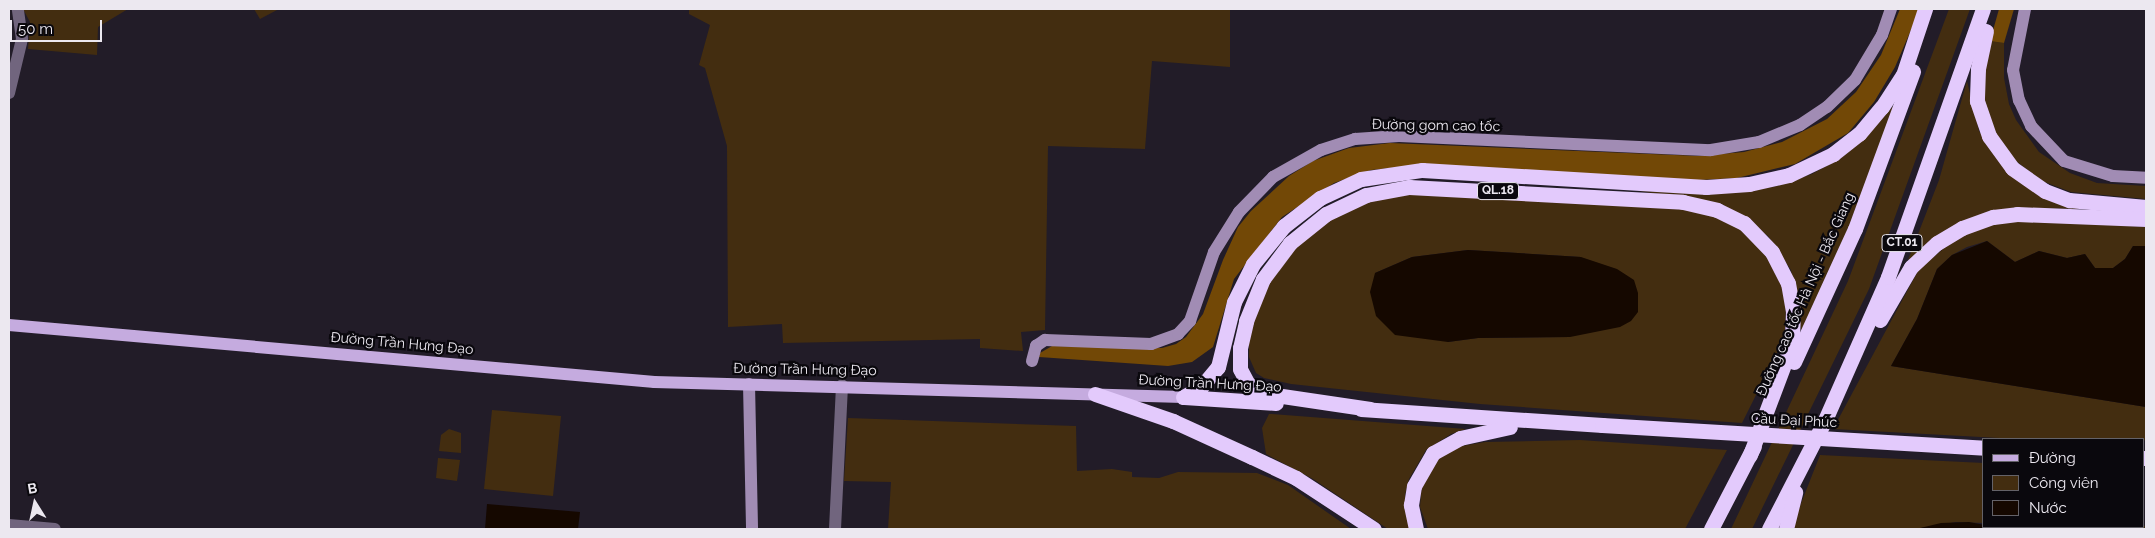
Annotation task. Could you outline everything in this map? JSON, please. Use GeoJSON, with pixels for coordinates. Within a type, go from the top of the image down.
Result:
{"type":"FeatureCollection","features":[{"type":"Feature","properties":{"kind":"highway"},"geometry":{"type":"LineString","coordinates":[[1183,396],[1201,387],[1218,367],[1231,309],[1253,264],[1284,226],[1327,194],[1370,177],[1422,170],[1706,187],[1749,184],[1789,175],[1834,154],[1859,134],[1882,107],[1903,74],[1925,9]]}},
{"type":"Feature","properties":{"kind":"highway","name":"Đường cao tốc Hà Nội - Bắc Giang"},"geometry":{"type":"LineString","coordinates":[[1711,529],[1750,455],[1855,229],[1934,9]]}},
{"type":"Feature","properties":{"kind":"highway","name":"CT.01"},"geometry":{"type":"LineString","coordinates":[[1769,529],[1825,420],[1901,246],[1983,9]]}},
{"type":"Feature","properties":{"kind":"highway"},"geometry":{"type":"LineString","coordinates":[[1991,9],[1980,54],[1977,102],[1989,136],[2003,158],[2031,182],[2069,200],[2146,207]]}},
{"type":"Feature","properties":{"kind":"highway","name":"QL.18"},"geometry":{"type":"LineString","coordinates":[[1370,409],[1262,393],[1248,384],[1240,369],[1240,348],[1246,321],[1263,280],[1290,242],[1326,214],[1366,195],[1409,187],[1683,202],[1717,210],[1744,223],[1766,244],[1788,283],[1793,311],[1792,342],[1750,455]]}},
{"type":"Feature","properties":{"kind":"highway"},"geometry":{"type":"LineString","coordinates":[[1825,420],[1865,355],[1897,288],[1921,257],[1951,233],[2006,214],[2062,214],[2146,220]]}},
{"type":"Feature","properties":{"kind":"highway"},"geometry":{"type":"LineString","coordinates":[[1095,394],[1173,421],[1296,478],[1374,529]]}},
{"type":"Feature","properties":{"kind":"highway","name":"Đường Trần Hưng Đạo"},"geometry":{"type":"LineString","coordinates":[[1183,396],[1602,425]]}},
{"type":"Feature","properties":{"kind":"highway"},"geometry":{"type":"LineString","coordinates":[[1416,529],[1411,505],[1414,486],[1432,453],[1452,441],[1488,430],[1547,422]]}},
{"type":"Feature","properties":{"kind":"highway","name":"Cầu Đại Phúc"},"geometry":{"type":"LineString","coordinates":[[1602,425],[1982,448]]}},
{"type":"Feature","properties":{"kind":"highway"},"geometry":{"type":"LineString","coordinates":[[1786,529],[1800,470]]}},
{"type":"Feature","properties":{"kind":"highway"},"geometry":{"type":"LineString","coordinates":[[1705,529],[1732,490]]}},
{"type":"Feature","properties":{"kind":"main road","name":"Đường gom cao tốc"},"geometry":{"type":"LineString","coordinates":[[1032,361],[1036,346],[1045,340],[1152,344],[1163,342],[1178,334],[1190,321],[1214,252],[1239,212],[1273,178],[1321,150],[1354,139],[1399,136],[1711,150],[1759,142],[1800,125],[1844,91],[1876,47],[1891,9]]}},
{"type":"Feature","properties":{"kind":"main road"},"geometry":{"type":"LineString","coordinates":[[2025,9],[2013,70],[2019,100],[2031,126],[2064,160],[2113,176],[2146,178]]}},
{"type":"Feature","properties":{"kind":"main road","name":"Đường Trần Hưng Đạo"},"geometry":{"type":"LineString","coordinates":[[9,325],[654,382],[842,385],[1183,396]]}},
{"type":"Feature","properties":{"kind":"main road"},"geometry":{"type":"LineString","coordinates":[[750,384],[752,529]]}},
{"type":"Feature","properties":{"kind":"street"},"geometry":{"type":"LineString","coordinates":[[10,85],[22,40],[18,9]]}},
{"type":"Feature","properties":{"kind":"street"},"geometry":{"type":"LineString","coordinates":[[835,529],[842,385]]}},
{"type":"Feature","properties":{"kind":"street"},"geometry":{"type":"LineString","coordinates":[[9,525],[55,529]]}},
{"type":"Feature","properties":{"kind":"green space"},"geometry":{"type":"Polygon","coordinates":[[[23,9],[128,9],[98,27],[97,55],[28,49],[30,22],[23,9]]]}},
{"type":"Feature","properties":{"kind":"green space"},"geometry":{"type":"Polygon","coordinates":[[[254,9],[277,9],[277,10],[260,19],[254,9]]]}},
{"type":"Feature","properties":{"kind":"green space"},"geometry":{"type":"Polygon","coordinates":[[[689,9],[1230,9],[1230,67],[1152,61],[1145,149],[1048,146],[1045,330],[1021,332],[1023,351],[980,348],[980,339],[783,343],[782,324],[728,327],[727,146],[705,68],[699,65],[710,25],[689,14],[689,9]]]}},
{"type":"Feature","properties":{"kind":"green space"},"geometry":{"type":"Polygon","coordinates":[[[1949,9],[1970,9],[1869,289],[1752,529],[1731,529],[1848,281],[1949,9]]]}},
{"type":"Feature","properties":{"kind":"green space"},"geometry":{"type":"Polygon","coordinates":[[[1990,41],[2004,43],[2004,78],[2009,104],[2016,120],[2039,152],[2070,173],[2097,183],[2146,186],[2146,199],[2071,192],[2042,181],[2016,161],[1999,141],[1988,115],[1981,87],[1990,41]]]}},
{"type":"Feature","properties":{"kind":"green space"},"geometry":{"type":"Polygon","coordinates":[[[1967,81],[1979,131],[2002,166],[2087,209],[2014,208],[1908,260],[1939,180],[1967,81]]]}},
{"type":"Feature","properties":{"kind":"green space"},"geometry":{"type":"Polygon","coordinates":[[[1895,104],[1845,237],[1802,335],[1791,270],[1768,236],[1722,204],[1639,191],[1714,194],[1773,187],[1812,174],[1841,158],[1866,137],[1895,104]]]}},
{"type":"Feature","properties":{"kind":"green space"},"geometry":{"type":"Polygon","coordinates":[[[1398,192],[1677,206],[1736,223],[1776,267],[1786,301],[1785,332],[1780,347],[1742,423],[1480,404],[1291,384],[1264,378],[1256,373],[1249,357],[1249,334],[1272,274],[1287,254],[1339,211],[1398,192]],[[1468,250],[1412,257],[1375,273],[1448,342],[1478,338],[1570,337],[1581,257],[1468,250]]]}},
{"type":"Feature","properties":{"kind":"green space"},"geometry":{"type":"Polygon","coordinates":[[[2030,220],[2146,227],[2146,246],[2133,246],[2125,259],[2113,268],[2095,268],[2085,254],[2067,258],[2039,251],[2015,262],[1987,241],[1967,247],[1952,255],[1937,269],[1917,319],[1891,366],[2146,407],[2146,443],[2145,438],[2000,438],[1833,429],[1919,269],[1960,235],[1993,223],[2030,220]]]}},
{"type":"Feature","properties":{"kind":"green space"},"geometry":{"type":"Polygon","coordinates":[[[492,410],[561,416],[553,496],[484,489],[492,410]]]}},
{"type":"Feature","properties":{"kind":"green space"},"geometry":{"type":"Polygon","coordinates":[[[1269,414],[1466,429],[1451,434],[1426,450],[1409,479],[1405,495],[1409,529],[1388,529],[1313,479],[1266,454],[1262,428],[1269,414]]]}},
{"type":"Feature","properties":{"kind":"green space"},"geometry":{"type":"Polygon","coordinates":[[[848,418],[1076,426],[1077,471],[1112,469],[1132,472],[1132,477],[1159,478],[1178,472],[1257,473],[1288,485],[1351,529],[888,529],[891,482],[844,481],[848,418]]]}},
{"type":"Feature","properties":{"kind":"green space"},"geometry":{"type":"Polygon","coordinates":[[[449,429],[461,433],[461,453],[439,451],[441,435],[449,429]]]}},
{"type":"Feature","properties":{"kind":"green space"},"geometry":{"type":"Polygon","coordinates":[[[1580,440],[1727,450],[1685,529],[1428,529],[1420,507],[1422,483],[1432,464],[1450,448],[1485,442],[1580,440]]]}},
{"type":"Feature","properties":{"kind":"green space"},"geometry":{"type":"Polygon","coordinates":[[[1820,455],[1982,463],[1982,523],[1956,522],[1916,529],[1791,529],[1820,455]]]}},
{"type":"Feature","properties":{"kind":"green space"},"geometry":{"type":"Polygon","coordinates":[[[438,458],[460,460],[457,481],[436,478],[438,458]]]}},
{"type":"Feature","properties":{"kind":"green space"},"geometry":{"type":"Polygon","coordinates":[[[2145,527],[2146,529],[2072,528],[2145,527]]]}},
{"type":"Feature","properties":{"kind":"shaded area"},"geometry":{"type":"Polygon","coordinates":[[[1900,9],[1920,9],[1895,67],[1874,102],[1848,133],[1795,164],[1737,178],[1697,180],[1419,165],[1371,170],[1334,183],[1282,217],[1234,279],[1213,347],[1192,362],[1168,366],[1039,357],[1040,353],[1052,346],[1162,348],[1176,344],[1186,337],[1203,314],[1223,260],[1238,227],[1251,211],[1289,176],[1313,161],[1349,148],[1390,143],[1698,156],[1744,152],[1782,142],[1827,119],[1856,92],[1881,55],[1900,9]]]}},
{"type":"Feature","properties":{"kind":"shaded area"},"geometry":{"type":"Polygon","coordinates":[[[1999,9],[2014,9],[2004,43],[1990,41],[1999,9]]]}},
{"type":"Feature","properties":{"kind":"water"},"geometry":{"type":"Polygon","coordinates":[[[1987,241],[2015,262],[2039,251],[2067,258],[2085,254],[2095,268],[2113,268],[2125,259],[2133,246],[2146,246],[2146,407],[1891,366],[1917,319],[1937,269],[1952,255],[1987,241]]]}},
{"type":"Feature","properties":{"kind":"water"},"geometry":{"type":"Polygon","coordinates":[[[1468,250],[1581,257],[1617,269],[1634,280],[1638,293],[1638,312],[1631,321],[1620,327],[1570,337],[1478,338],[1448,342],[1395,335],[1376,316],[1370,292],[1375,273],[1412,257],[1468,250]]]}},
{"type":"Feature","properties":{"kind":"water"},"geometry":{"type":"Polygon","coordinates":[[[487,504],[580,512],[578,529],[485,529],[487,504]]]}},
{"type":"Feature","properties":{"kind":"water"},"geometry":{"type":"Polygon","coordinates":[[[1969,522],[1982,524],[1982,528],[2006,529],[1916,529],[1941,523],[1969,522]]]}}]}
